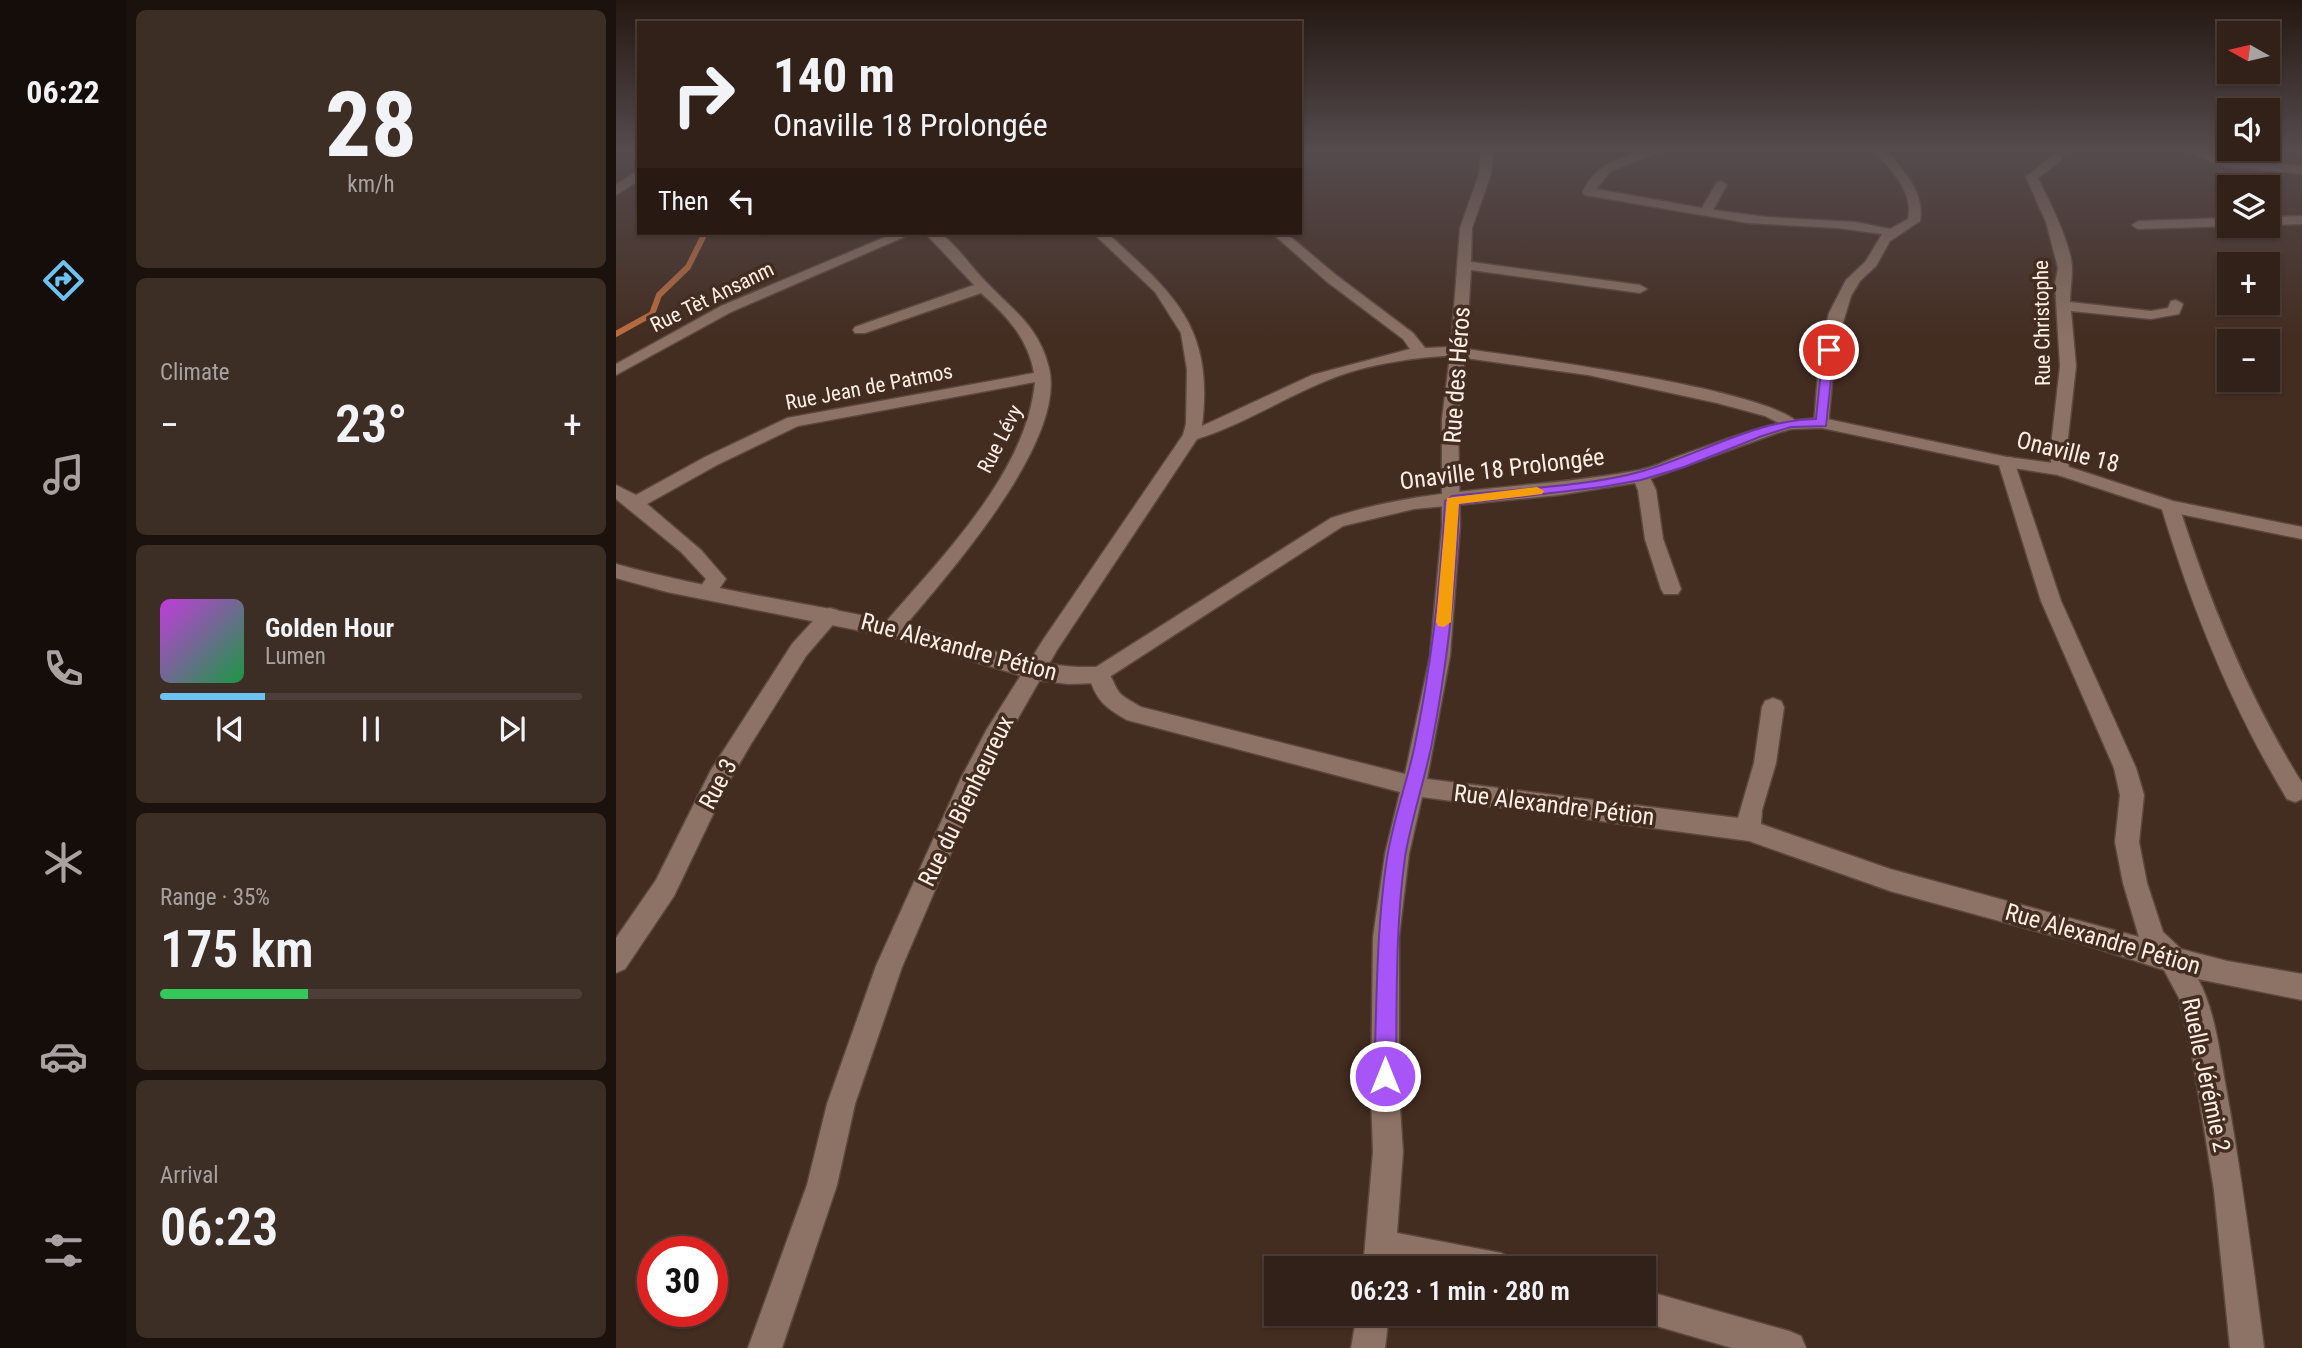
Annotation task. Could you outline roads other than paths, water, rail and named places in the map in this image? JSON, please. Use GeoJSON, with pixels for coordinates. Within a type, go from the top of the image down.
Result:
{"type":"FeatureCollection","features":[{"type":"Feature","properties":{"kind":"street","name":"Rue des Héros"},"geometry":{"type":"LineString","coordinates":[[1380,1256],[1388,1152],[1385,1094],[1386,937],[1397,854],[1440,656],[1452,501],[1450,419],[1466,228],[1471,214]]}},
{"type":"Feature","properties":{"kind":"street"},"geometry":{"type":"LineString","coordinates":[[1725,214],[1748,219],[1864,225],[1892,233]]}},
{"type":"Feature","properties":{"kind":"street"},"geometry":{"type":"LineString","coordinates":[[1822,423],[1825,373],[1832,326],[1854,278],[1870,266],[1882,242],[1914,221],[1915,214]]}},
{"type":"Feature","properties":{"kind":"street","name":"Rue Christophe"},"geometry":{"type":"LineString","coordinates":[[2048,214],[2064,258],[2068,366],[2059,446],[2060,470]]}},
{"type":"Feature","properties":{"kind":"street"},"geometry":{"type":"LineString","coordinates":[[2280,221],[2302,220]]}},
{"type":"Feature","properties":{"kind":"street"},"geometry":{"type":"LineString","coordinates":[[2138,225],[2217,222]]}},
{"type":"Feature","properties":{"kind":"street","name":"Rue Tèt Ansanm"},"geometry":{"type":"LineString","coordinates":[[616,370],[726,309],[901,235]]}},
{"type":"Feature","properties":{"kind":"street","name":"Rue Lévy"},"geometry":{"type":"LineString","coordinates":[[891,629],[951,558],[1004,484],[1041,412],[1044,392],[1043,376],[1034,346],[1024,331],[1007,308],[983,287],[958,254],[934,235]]}},
{"type":"Feature","properties":{"kind":"street","name":"Rue du Bienheureux"},"geometry":{"type":"LineString","coordinates":[[765,1348],[822,1185],[841,1104],[889,966],[971,780],[995,735],[1109,555],[1191,435],[1194,424],[1195,370],[1188,334],[1160,289],[1102,235]]}},
{"type":"Feature","properties":{"kind":"street"},"geometry":{"type":"LineString","coordinates":[[1280,235],[1408,337],[1419,351]]}},
{"type":"Feature","properties":{"kind":"street"},"geometry":{"type":"LineString","coordinates":[[1465,265],[1640,289]]}},
{"type":"Feature","properties":{"kind":"street"},"geometry":{"type":"LineString","coordinates":[[860,330],[983,287]]}},
{"type":"Feature","properties":{"kind":"street"},"geometry":{"type":"LineString","coordinates":[[2064,306],[2151,315],[2174,311],[2176,304]]}},
{"type":"Feature","properties":{"kind":"street"},"geometry":{"type":"LineString","coordinates":[[1191,435],[1211,430],[1318,378],[1419,351],[1457,352],[1588,370],[1771,413],[1791,424]]}},
{"type":"Feature","properties":{"kind":"street","name":"Rue Jean de Patmos"},"geometry":{"type":"LineString","coordinates":[[637,502],[723,455],[793,422],[1043,376]]}},
{"type":"Feature","properties":{"kind":"street","name":"Onaville 18 Prolongée"},"geometry":{"type":"LineString","coordinates":[[1100,675],[1337,522],[1414,503],[1452,501],[1641,476],[1679,464],[1744,437],[1791,424],[1822,423]]}},
{"type":"Feature","properties":{"kind":"street","name":"Onaville 18"},"geometry":{"type":"LineString","coordinates":[[1822,423],[2007,462],[2060,470],[2170,506],[2302,533]]}},
{"type":"Feature","properties":{"kind":"street","name":"Ruelle Jérémie 2"},"geometry":{"type":"LineString","coordinates":[[2007,462],[2051,601],[2125,768],[2132,795],[2127,842],[2135,883],[2153,939],[2174,961],[2192,995],[2207,1060],[2229,1190],[2247,1348]]}},
{"type":"Feature","properties":{"kind":"street"},"geometry":{"type":"LineString","coordinates":[[1641,476],[1647,490],[1654,539],[1671,589]]}},
{"type":"Feature","properties":{"kind":"street"},"geometry":{"type":"LineString","coordinates":[[616,491],[637,502],[656,522],[698,555],[716,579],[708,591]]}},
{"type":"Feature","properties":{"kind":"street"},"geometry":{"type":"LineString","coordinates":[[2170,506],[2197,595],[2223,657],[2262,740],[2294,792]]}},
{"type":"Feature","properties":{"kind":"street","name":"Rue Alexandre Pétion"},"geometry":{"type":"LineString","coordinates":[[616,571],[667,584],[891,629],[1035,672],[1068,676],[1100,675],[1104,691],[1112,701],[1135,714],[1364,771],[1413,786],[1464,795],[1688,820],[1749,830],[1890,880],[2080,931],[2174,961],[2227,974],[2302,987]]}},
{"type":"Feature","properties":{"kind":"street","name":"Rue 3"},"geometry":{"type":"LineString","coordinates":[[616,960],[665,888],[719,777],[743,738],[799,650],[830,615]]}},
{"type":"Feature","properties":{"kind":"street"},"geometry":{"type":"LineString","coordinates":[[1749,830],[1751,810],[1765,763],[1773,708]]}},
{"type":"Feature","properties":{"kind":"street"},"geometry":{"type":"LineString","coordinates":[[1656,1310],[1789,1348]]}},
{"type":"Feature","properties":{"kind":"street"},"geometry":{"type":"LineString","coordinates":[[1368,1348],[1371,1326]]}},
{"type":"Feature","properties":{"kind":"waterway"},"geometry":{"type":"LineString","coordinates":[[616,334],[652,314],[659,295],[688,267],[704,235]]}}]}
